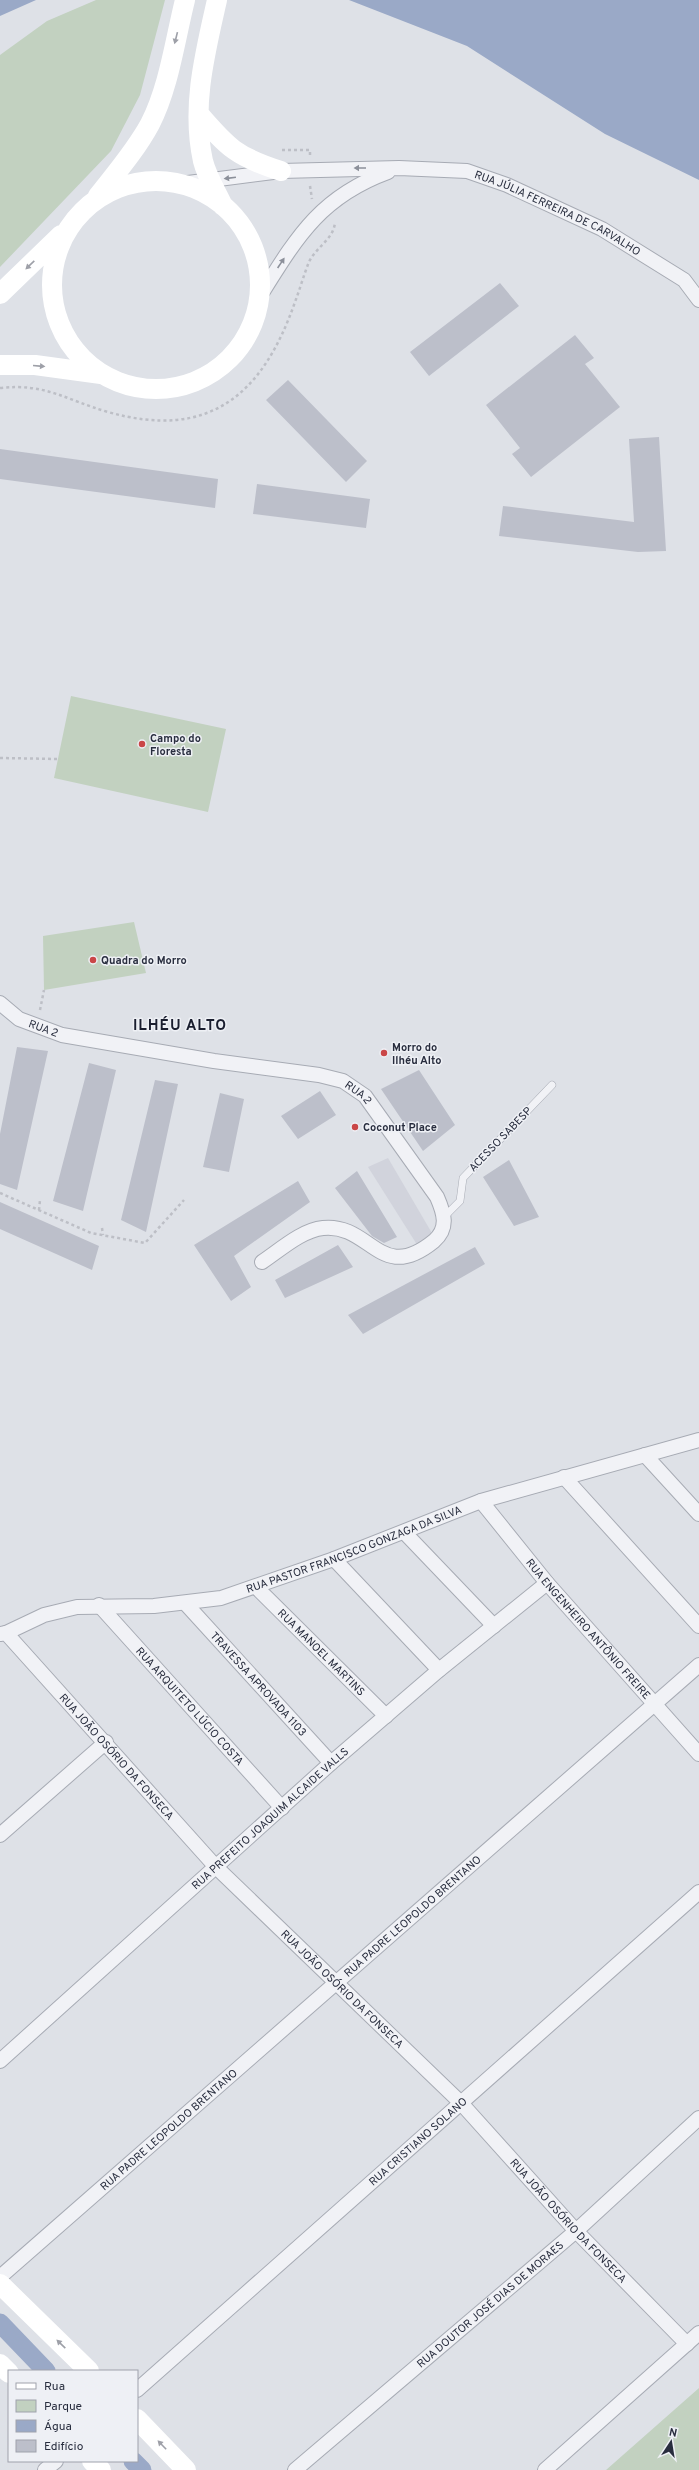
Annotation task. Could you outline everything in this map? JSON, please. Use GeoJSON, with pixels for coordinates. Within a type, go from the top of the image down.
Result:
{"type":"FeatureCollection","features":[{"type":"Feature","properties":{"kind":"main road"},"geometry":{"type":"LineString","coordinates":[[0,294],[69,228],[135,148],[157,108],[185,0]]}},
{"type":"Feature","properties":{"kind":"main road"},"geometry":{"type":"LineString","coordinates":[[217,0],[204,55],[199,114],[204,162],[210,180],[223,206]]}},
{"type":"Feature","properties":{"kind":"main road"},"geometry":{"type":"LineString","coordinates":[[199,114],[229,147],[250,161],[281,171]]}},
{"type":"Feature","properties":{"kind":"main road"},"geometry":{"type":"LineString","coordinates":[[69,228],[54,263],[52,278],[53,306],[62,331],[70,345],[80,357],[102,374],[119,383],[155,389],[172,388],[199,380],[219,368],[239,349],[254,322],[260,296],[260,275],[251,242],[242,226],[223,206],[206,194],[180,184],[151,181],[133,184],[113,190],[91,203]]}},
{"type":"Feature","properties":{"kind":"main road"},"geometry":{"type":"LineString","coordinates":[[0,366],[35,365],[102,374]]}},
{"type":"Feature","properties":{"kind":"main road"},"geometry":{"type":"LineString","coordinates":[[0,2284],[88,2370]]}},
{"type":"Feature","properties":{"kind":"main road"},"geometry":{"type":"LineString","coordinates":[[0,2364],[8,2372]]}},
{"type":"Feature","properties":{"kind":"main road"},"geometry":{"type":"LineString","coordinates":[[138,2420],[186,2470]]}},
{"type":"Feature","properties":{"kind":"main road"},"geometry":{"type":"LineString","coordinates":[[93,2462],[101,2470]]}},
{"type":"Feature","properties":{"kind":"street","name":"RUA JÚLIA FERREIRA DE CARVALHO"},"geometry":{"type":"LineString","coordinates":[[260,296],[294,244],[323,208],[342,193],[366,180],[399,168]]}},
{"type":"Feature","properties":{"kind":"street","name":"RUA JÚLIA FERREIRA DE CARVALHO"},"geometry":{"type":"LineString","coordinates":[[180,184],[281,171],[399,168],[466,171],[507,185],[602,229],[684,280],[699,300]]}},
{"type":"Feature","properties":{"kind":"street","name":"RUA 2"},"geometry":{"type":"LineString","coordinates":[[0,1003],[20,1019],[36,1026],[82,1039],[142,1047],[214,1061],[319,1075],[343,1082],[365,1096],[437,1197],[445,1216]]}},
{"type":"Feature","properties":{"kind":"street"},"geometry":{"type":"LineString","coordinates":[[262,1262],[306,1233],[322,1228],[338,1227],[354,1233],[378,1252],[391,1257],[407,1257],[419,1252],[435,1240],[443,1227],[445,1216]]}},
{"type":"Feature","properties":{"kind":"street","name":"RUA PASTOR FRANCISCO GONZAGA DA SILVA"},"geometry":{"type":"LineString","coordinates":[[3,1634],[44,1615],[77,1607],[99,1605],[186,1604],[221,1598],[257,1588],[481,1501],[699,1440]]}},
{"type":"Feature","properties":{"kind":"street"},"geometry":{"type":"LineString","coordinates":[[644,1455],[699,1514]]}},
{"type":"Feature","properties":{"kind":"street"},"geometry":{"type":"LineString","coordinates":[[564,1477],[699,1626]]}},
{"type":"Feature","properties":{"kind":"street","name":"RUA ENGENHEIRO ANTÔNIO FREIRE"},"geometry":{"type":"LineString","coordinates":[[481,1501],[547,1583],[699,1754]]}},
{"type":"Feature","properties":{"kind":"street"},"geometry":{"type":"LineString","coordinates":[[404,1532],[494,1626]]}},
{"type":"Feature","properties":{"kind":"street"},"geometry":{"type":"LineString","coordinates":[[334,1559],[440,1670]]}},
{"type":"Feature","properties":{"kind":"street","name":"RUA PREFEITO JOAQUIM ALCAIDE VALLS"},"geometry":{"type":"LineString","coordinates":[[0,2061],[331,1763],[440,1670],[547,1583]]}},
{"type":"Feature","properties":{"kind":"street","name":"RUA MANOEL MARTINS"},"geometry":{"type":"LineString","coordinates":[[257,1588],[386,1716]]}},
{"type":"Feature","properties":{"kind":"street","name":"TRAVESSA APROVADA 1103"},"geometry":{"type":"LineString","coordinates":[[186,1604],[331,1763]]}},
{"type":"Feature","properties":{"kind":"street","name":"RUA ARQUITETO LÚCIO COSTA"},"geometry":{"type":"LineString","coordinates":[[99,1605],[282,1808]]}},
{"type":"Feature","properties":{"kind":"street","name":"RUA JOÃO OSÓRIO DA FONSECA"},"geometry":{"type":"LineString","coordinates":[[3,1634],[106,1742],[216,1867],[461,2104],[576,2231],[687,2344]]}},
{"type":"Feature","properties":{"kind":"street","name":"RUA PADRE LEOPOLDO BRENTANO"},"geometry":{"type":"LineString","coordinates":[[0,2277],[699,1665]]}},
{"type":"Feature","properties":{"kind":"street"},"geometry":{"type":"LineString","coordinates":[[0,1835],[106,1742]]}},
{"type":"Feature","properties":{"kind":"street","name":"RUA CRISTIANO SOLANO"},"geometry":{"type":"LineString","coordinates":[[138,2389],[699,1892]]}},
{"type":"Feature","properties":{"kind":"street","name":"RUA DOUTOR JOSÉ DIAS DE MORAES"},"geometry":{"type":"LineString","coordinates":[[294,2470],[576,2231],[699,2118]]}},
{"type":"Feature","properties":{"kind":"street"},"geometry":{"type":"LineString","coordinates":[[545,2470],[699,2333]]}},
{"type":"Feature","properties":{"kind":"street"},"geometry":{"type":"LineString","coordinates":[[45,2470],[55,2462]]}},
{"type":"Feature","properties":{"kind":"lane","name":"ACESSO SABESP"},"geometry":{"type":"LineString","coordinates":[[445,1216],[460,1201],[462,1178],[552,1085]]}},
{"type":"Feature","properties":{"kind":"path"},"geometry":{"type":"LineString","coordinates":[[0,388],[31,386],[44,389],[107,412],[140,420],[167,421],[206,413],[234,400],[253,383],[277,347],[310,260],[328,239],[335,225],[332,215],[312,198],[310,150],[279,150]]}},
{"type":"Feature","properties":{"kind":"path"},"geometry":{"type":"LineString","coordinates":[[0,758],[58,759]]}},
{"type":"Feature","properties":{"kind":"path"},"geometry":{"type":"LineString","coordinates":[[36,1026],[44,990]]}},
{"type":"Feature","properties":{"kind":"path"},"geometry":{"type":"LineString","coordinates":[[0,1193],[91,1233],[145,1243],[184,1200]]}},
{"type":"Feature","properties":{"kind":"path"},"geometry":{"type":"LineString","coordinates":[[39,1210],[40,1200]]}},
{"type":"Feature","properties":{"kind":"path"},"geometry":{"type":"LineString","coordinates":[[102,1228],[103,1235]]}},
{"type":"Feature","properties":{"kind":"shaded area"},"geometry":{"type":"Polygon","coordinates":[[[388,1158],[436,1240],[421,1251],[368,1167],[388,1158]]]}},
{"type":"Feature","properties":{"kind":"green space"},"geometry":{"type":"Polygon","coordinates":[[[96,0],[165,0],[140,95],[111,151],[0,267],[0,55],[47,21],[96,0]]]}},
{"type":"Feature","properties":{"kind":"green space","name":"Campo do Floresta"},"geometry":{"type":"Polygon","coordinates":[[[71,696],[226,729],[208,812],[54,778],[71,696]]]}},
{"type":"Feature","properties":{"kind":"green space","name":"Quadra do Morro"},"geometry":{"type":"Polygon","coordinates":[[[134,922],[146,973],[44,990],[43,936],[134,922]]]}},
{"type":"Feature","properties":{"kind":"green space"},"geometry":{"type":"Polygon","coordinates":[[[699,2388],[699,2470],[606,2470],[699,2388]]]}},
{"type":"Feature","properties":{"kind":"water"},"geometry":{"type":"Polygon","coordinates":[[[0,0],[36,0],[0,16],[0,0]]]}},
{"type":"Feature","properties":{"kind":"water"},"geometry":{"type":"Polygon","coordinates":[[[349,0],[699,0],[699,180],[605,134],[467,46],[349,0]]]}},
{"type":"Feature","properties":{"kind":"building"},"geometry":{"type":"Polygon","coordinates":[[[500,283],[519,306],[429,376],[410,352],[500,283]]]}},
{"type":"Feature","properties":{"kind":"building"},"geometry":{"type":"Polygon","coordinates":[[[575,335],[594,358],[585,364],[620,407],[531,477],[512,454],[520,448],[486,405],[575,335]]]}},
{"type":"Feature","properties":{"kind":"building"},"geometry":{"type":"Polygon","coordinates":[[[288,380],[367,461],[346,482],[266,400],[288,380]]]}},
{"type":"Feature","properties":{"kind":"building"},"geometry":{"type":"Polygon","coordinates":[[[659,437],[666,551],[638,552],[499,536],[503,506],[634,522],[629,439],[659,437]]]}},
{"type":"Feature","properties":{"kind":"building"},"geometry":{"type":"Polygon","coordinates":[[[0,449],[218,479],[215,508],[0,479],[0,449]]]}},
{"type":"Feature","properties":{"kind":"building"},"geometry":{"type":"Polygon","coordinates":[[[257,484],[370,499],[366,528],[253,514],[257,484]]]}},
{"type":"Feature","properties":{"kind":"building"},"geometry":{"type":"Polygon","coordinates":[[[17,1047],[48,1051],[17,1190],[0,1184],[0,1134],[17,1047]]]}},
{"type":"Feature","properties":{"kind":"building"},"geometry":{"type":"Polygon","coordinates":[[[89,1063],[116,1070],[83,1211],[53,1201],[89,1063]]]}},
{"type":"Feature","properties":{"kind":"building"},"geometry":{"type":"Polygon","coordinates":[[[419,1070],[455,1125],[423,1151],[381,1089],[419,1070]]]}},
{"type":"Feature","properties":{"kind":"building"},"geometry":{"type":"Polygon","coordinates":[[[155,1080],[178,1084],[146,1232],[121,1220],[155,1080]]]}},
{"type":"Feature","properties":{"kind":"building"},"geometry":{"type":"Polygon","coordinates":[[[320,1091],[336,1115],[298,1139],[281,1116],[320,1091]]]}},
{"type":"Feature","properties":{"kind":"building"},"geometry":{"type":"Polygon","coordinates":[[[220,1093],[244,1099],[229,1172],[203,1167],[220,1093]]]}},
{"type":"Feature","properties":{"kind":"building"},"geometry":{"type":"Polygon","coordinates":[[[509,1160],[539,1217],[514,1226],[483,1177],[509,1160]]]}},
{"type":"Feature","properties":{"kind":"building"},"geometry":{"type":"Polygon","coordinates":[[[357,1171],[397,1237],[384,1243],[372,1236],[335,1188],[357,1171]]]}},
{"type":"Feature","properties":{"kind":"building"},"geometry":{"type":"Polygon","coordinates":[[[298,1181],[310,1202],[234,1256],[251,1287],[231,1301],[194,1245],[298,1181]]]}},
{"type":"Feature","properties":{"kind":"building"},"geometry":{"type":"Polygon","coordinates":[[[0,1202],[99,1246],[92,1270],[0,1229],[0,1202]]]}},
{"type":"Feature","properties":{"kind":"building"},"geometry":{"type":"Polygon","coordinates":[[[338,1245],[353,1267],[285,1298],[275,1280],[338,1245]]]}},
{"type":"Feature","properties":{"kind":"building"},"geometry":{"type":"Polygon","coordinates":[[[475,1247],[485,1264],[363,1334],[348,1315],[475,1247]]]}},
{"type":"Feature","properties":{"kind":"waterway"},"geometry":{"type":"LineString","coordinates":[[0,2323],[45,2370]]}},
{"type":"Feature","properties":{"kind":"waterway"},"geometry":{"type":"LineString","coordinates":[[134,2462],[142,2470]]}},
{"type":"Feature","properties":{"kind":"place","name":"Campo do Floresta"},"geometry":{"type":"Point","coordinates":[142,744]}},
{"type":"Feature","properties":{"kind":"place","name":"Quadra do Morro"},"geometry":{"type":"Point","coordinates":[93,960]}},
{"type":"Feature","properties":{"kind":"place","name":"Morro do Ilhéu Alto"},"geometry":{"type":"Point","coordinates":[384,1053]}},
{"type":"Feature","properties":{"kind":"place","name":"Coconut Place"},"geometry":{"type":"Point","coordinates":[355,1127]}},
{"type":"Feature","properties":{"kind":"district","name":"ILHÉU ALTO"},"geometry":{"type":"Point","coordinates":[180,1025]}}]}
